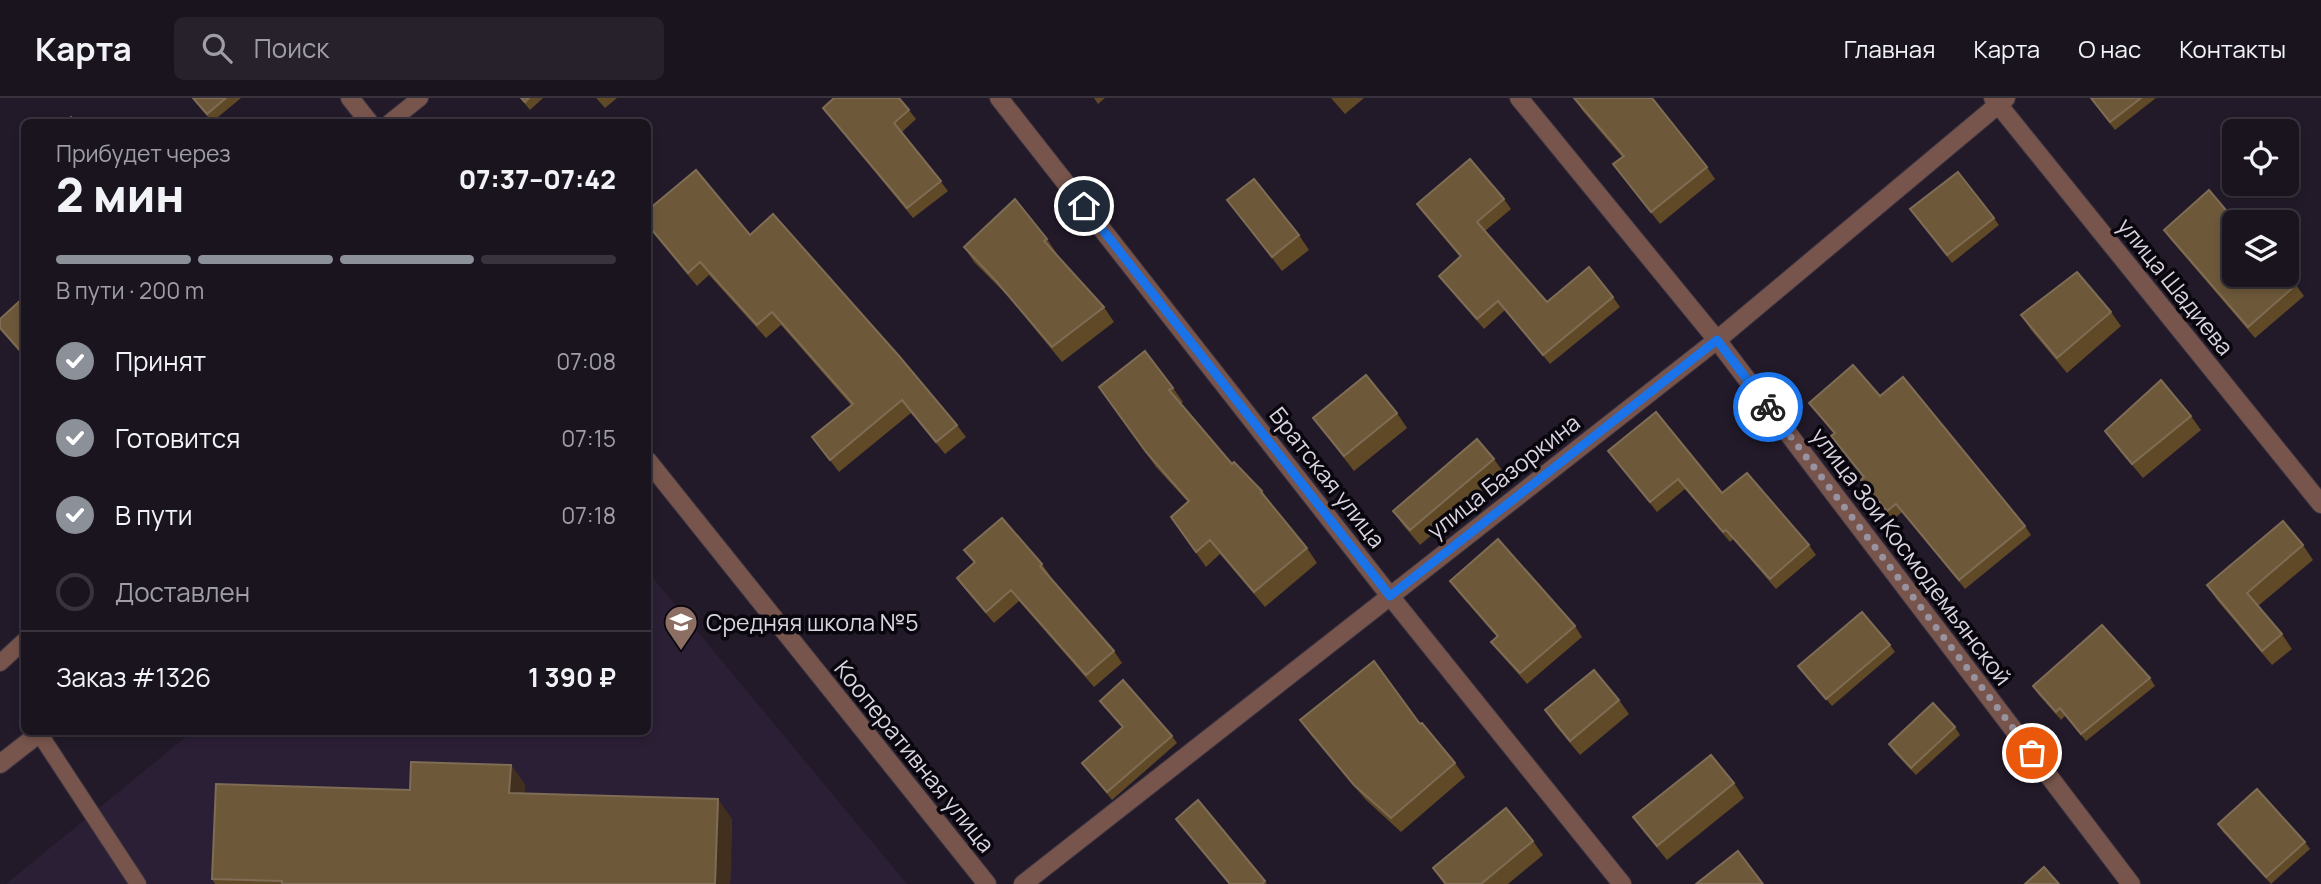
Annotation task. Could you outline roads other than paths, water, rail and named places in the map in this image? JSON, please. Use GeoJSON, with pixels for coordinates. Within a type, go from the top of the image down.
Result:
{"type":"FeatureCollection","features":[{"type":"Feature","properties":{"kind":"street"},"geometry":{"type":"LineString","coordinates":[[351,98],[367,119]]}},
{"type":"Feature","properties":{"kind":"street","name":"Братская улица"},"geometry":{"type":"LineString","coordinates":[[999,98],[1390,596],[1622,884]]}},
{"type":"Feature","properties":{"kind":"street","name":"улица Зои Космодемьянской"},"geometry":{"type":"LineString","coordinates":[[1519,98],[1717,340],[2131,884]]}},
{"type":"Feature","properties":{"kind":"street","name":"улица Базоркина"},"geometry":{"type":"LineString","coordinates":[[1023,884],[1717,340],[1999,100]]}},
{"type":"Feature","properties":{"kind":"street","name":"улица Шадиева"},"geometry":{"type":"LineString","coordinates":[[1999,100],[2321,504]]}},
{"type":"Feature","properties":{"kind":"street","name":"Кооперативная улица"},"geometry":{"type":"LineString","coordinates":[[651,465],[980,882]]}},
{"type":"Feature","properties":{"kind":"street"},"geometry":{"type":"LineString","coordinates":[[0,764],[36,735]]}},
{"type":"Feature","properties":{"kind":"lane"},"geometry":{"type":"LineString","coordinates":[[394,119],[420,98]]}},
{"type":"Feature","properties":{"kind":"lane"},"geometry":{"type":"LineString","coordinates":[[0,663],[21,644]]}},
{"type":"Feature","properties":{"kind":"lane"},"geometry":{"type":"LineString","coordinates":[[42,735],[138,884]]}},
{"type":"Feature","properties":{"kind":"place","name":"Средняя школа №5"},"geometry":{"type":"Point","coordinates":[681,652]}}]}
